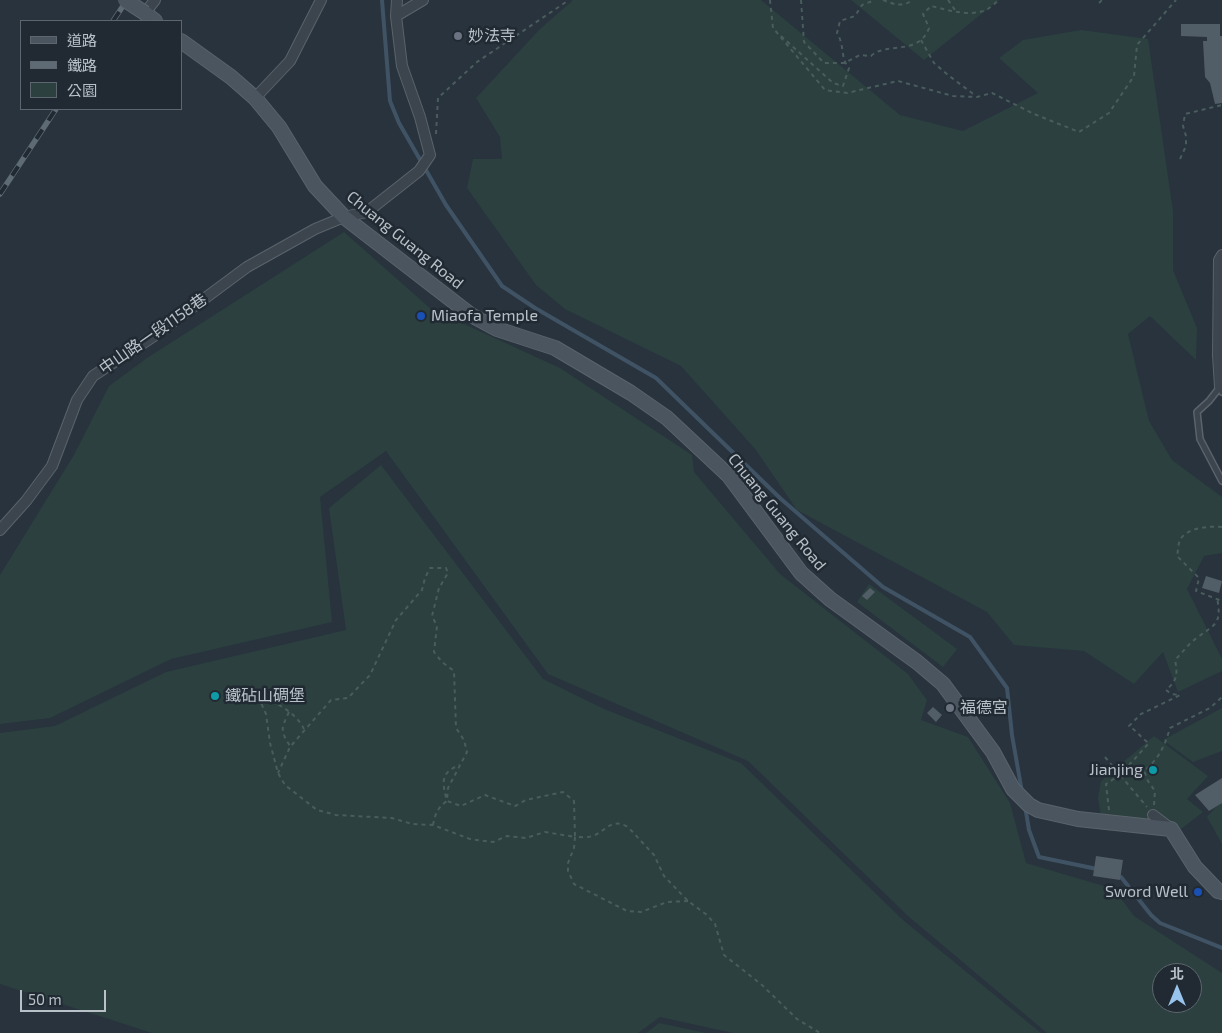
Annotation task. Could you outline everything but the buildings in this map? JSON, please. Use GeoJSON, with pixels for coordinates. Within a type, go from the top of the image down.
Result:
{"type":"FeatureCollection","features":[{"type":"Feature","properties":{"kind":"street"},"geometry":{"type":"LineString","coordinates":[[126,0],[150,17],[155,0]]}},
{"type":"Feature","properties":{"kind":"street"},"geometry":{"type":"LineString","coordinates":[[255,98],[290,61],[321,0]]}},
{"type":"Feature","properties":{"kind":"street"},"geometry":{"type":"LineString","coordinates":[[397,0],[396,16],[402,66],[420,117],[428,158]]}},
{"type":"Feature","properties":{"kind":"street"},"geometry":{"type":"LineString","coordinates":[[396,16],[423,0]]}},
{"type":"Feature","properties":{"kind":"street","name":"Chuang Guang Road"},"geometry":{"type":"LineString","coordinates":[[182,41],[231,77],[255,98],[279,128],[315,186],[344,217],[471,315],[497,329],[555,348],[667,418],[729,476],[801,574],[830,599],[917,662],[943,684],[993,752],[1013,789],[1029,805],[1038,810],[1078,819],[1171,829]]}},
{"type":"Feature","properties":{"kind":"street","name":"中山路一段1158巷"},"geometry":{"type":"LineString","coordinates":[[0,530],[26,501],[52,466],[77,400],[93,376],[154,336],[247,267],[315,229],[344,217],[367,212],[420,170],[428,158]]}},
{"type":"Feature","properties":{"kind":"street"},"geometry":{"type":"LineString","coordinates":[[1221,389],[1218,355],[1219,260],[1222,255]]}},
{"type":"Feature","properties":{"kind":"street"},"geometry":{"type":"LineString","coordinates":[[1152,810],[1171,829],[1195,867],[1218,891],[1222,892]]}},
{"type":"Feature","properties":{"kind":"lane"},"geometry":{"type":"LineString","coordinates":[[1221,389],[1197,412],[1197,419],[1200,439],[1222,480]]}},
{"type":"Feature","properties":{"kind":"path"},"geometry":{"type":"LineString","coordinates":[[428,158],[436,141],[438,98],[477,62],[569,0]]}},
{"type":"Feature","properties":{"kind":"path"},"geometry":{"type":"LineString","coordinates":[[770,0],[773,28],[825,90],[847,93],[898,81],[953,96],[977,97],[992,93],[1034,114],[1079,132],[1109,113],[1134,76],[1137,45],[1176,0]]}},
{"type":"Feature","properties":{"kind":"path"},"geometry":{"type":"LineString","coordinates":[[801,0],[804,42],[824,63],[844,63],[860,55],[871,56],[876,51],[904,48],[921,40],[926,36],[929,28],[923,14],[931,6],[956,12],[975,12],[987,9],[999,0]]}},
{"type":"Feature","properties":{"kind":"path"},"geometry":{"type":"LineString","coordinates":[[773,28],[833,83],[843,86],[849,68],[844,63],[842,41],[837,33],[840,21],[855,16],[862,5],[874,0]]}},
{"type":"Feature","properties":{"kind":"path"},"geometry":{"type":"LineString","coordinates":[[883,0],[895,4],[907,4],[912,0]]}},
{"type":"Feature","properties":{"kind":"path"},"geometry":{"type":"LineString","coordinates":[[948,0],[956,12]]}},
{"type":"Feature","properties":{"kind":"path"},"geometry":{"type":"LineString","coordinates":[[921,40],[934,63],[977,97]]}},
{"type":"Feature","properties":{"kind":"path"},"geometry":{"type":"LineString","coordinates":[[1180,159],[1186,146],[1183,126],[1185,114],[1222,105]]}},
{"type":"Feature","properties":{"kind":"path"},"geometry":{"type":"LineString","coordinates":[[1222,527],[1213,526],[1190,531],[1180,539],[1177,556],[1199,578],[1196,591],[1222,601]]}},
{"type":"Feature","properties":{"kind":"path"},"geometry":{"type":"LineString","coordinates":[[278,773],[290,747],[330,700],[348,698],[370,675],[396,620],[422,590],[424,578],[430,568],[446,568],[448,574],[439,588],[432,616],[437,626],[434,652],[442,662],[454,671],[456,728],[464,740],[467,752],[448,788],[447,801]]}},
{"type":"Feature","properties":{"kind":"path"},"geometry":{"type":"LineString","coordinates":[[1110,822],[1106,784],[1120,775],[1149,743],[1129,726],[1142,714],[1180,695],[1171,694],[1166,690],[1177,678],[1178,670],[1175,660],[1194,640],[1217,624],[1220,615],[1217,598]]}},
{"type":"Feature","properties":{"kind":"path"},"geometry":{"type":"LineString","coordinates":[[228,696],[248,691],[257,694],[282,706],[301,722],[304,730]]}},
{"type":"Feature","properties":{"kind":"path"},"geometry":{"type":"LineString","coordinates":[[257,694],[266,714],[270,743],[278,773],[285,785],[317,810],[336,816],[392,818],[412,824],[434,825],[470,839],[493,842],[507,836],[526,838],[545,832],[576,837],[592,836],[615,823],[628,827],[654,855],[664,876],[688,902],[707,915],[715,924],[724,955],[762,985],[797,1019],[820,1033]]}},
{"type":"Feature","properties":{"kind":"path"},"geometry":{"type":"LineString","coordinates":[[1152,810],[1155,791],[1144,771],[1153,764],[1165,745],[1170,728],[1210,708],[1222,697]]}},
{"type":"Feature","properties":{"kind":"path"},"geometry":{"type":"LineString","coordinates":[[289,712],[282,727],[282,734],[290,747]]}},
{"type":"Feature","properties":{"kind":"path"},"geometry":{"type":"LineString","coordinates":[[1105,756],[1152,810]]}},
{"type":"Feature","properties":{"kind":"path"},"geometry":{"type":"LineString","coordinates":[[447,801],[443,787],[444,776],[453,767],[460,765]]}},
{"type":"Feature","properties":{"kind":"path"},"geometry":{"type":"LineString","coordinates":[[447,801],[461,806],[486,795],[515,806],[526,800],[563,792],[574,801],[576,837],[568,863],[568,871],[574,884],[627,911],[641,912],[667,902],[688,902]]}},
{"type":"Feature","properties":{"kind":"path"},"geometry":{"type":"LineString","coordinates":[[434,825],[436,813],[442,804],[447,801]]}},
{"type":"Feature","properties":{"kind":"green space"},"geometry":{"type":"Polygon","coordinates":[[[573,0],[761,0],[900,115],[963,131],[1038,93],[999,58],[1023,40],[1081,30],[1148,39],[1173,211],[1173,270],[1197,328],[1196,360],[1150,316],[1128,334],[1149,421],[1172,460],[1222,497],[1222,553],[1204,556],[1187,589],[1222,659],[1222,671],[1178,692],[1163,652],[1134,684],[1084,651],[1014,645],[987,612],[797,510],[756,450],[681,366],[565,309],[536,285],[467,188],[473,159],[502,159],[500,137],[476,98],[539,30],[573,0]]]}},
{"type":"Feature","properties":{"kind":"green space"},"geometry":{"type":"Polygon","coordinates":[[[851,0],[999,0],[924,60],[851,0]]]}},
{"type":"Feature","properties":{"kind":"green space"},"geometry":{"type":"Polygon","coordinates":[[[344,232],[440,317],[462,323],[560,368],[692,455],[694,472],[780,574],[908,674],[927,700],[921,720],[968,737],[1010,803],[1026,863],[1114,889],[1134,916],[1222,973],[1222,1033],[1047,1033],[908,916],[748,761],[548,674],[386,451],[320,497],[332,622],[171,659],[50,718],[0,724],[0,575],[74,455],[109,386],[147,358],[344,232]]]}},
{"type":"Feature","properties":{"kind":"green space"},"geometry":{"type":"Polygon","coordinates":[[[381,465],[543,679],[604,709],[741,763],[903,920],[1041,1033],[733,1033],[660,1017],[638,1033],[152,1033],[0,984],[0,733],[55,726],[166,672],[346,630],[329,508],[381,465]]]}},
{"type":"Feature","properties":{"kind":"green space"},"geometry":{"type":"Polygon","coordinates":[[[869,584],[957,649],[943,667],[857,602],[869,584]]]}},
{"type":"Feature","properties":{"kind":"green space"},"geometry":{"type":"Polygon","coordinates":[[[1222,708],[1222,751],[1193,762],[1163,740],[1222,708]]]}},
{"type":"Feature","properties":{"kind":"green space"},"geometry":{"type":"Polygon","coordinates":[[[1154,736],[1208,776],[1187,799],[1203,812],[1181,829],[1101,817],[1098,798],[1101,781],[1154,736]]]}},
{"type":"Feature","properties":{"kind":"green space"},"geometry":{"type":"Polygon","coordinates":[[[1222,800],[1222,844],[1207,817],[1222,800]]]}},
{"type":"Feature","properties":{"kind":"green space"},"geometry":{"type":"Polygon","coordinates":[[[659,1023],[706,1033],[646,1033],[659,1023]]]}},
{"type":"Feature","properties":{"kind":"waterway"},"geometry":{"type":"LineString","coordinates":[[382,0],[390,101],[399,123],[446,205],[502,286],[535,308],[656,378],[781,499],[883,587],[970,637],[1007,688],[1012,735],[1022,792]]}},
{"type":"Feature","properties":{"kind":"waterway"},"geometry":{"type":"LineString","coordinates":[[1025,806],[1029,830],[1039,857],[1097,869]]}},
{"type":"Feature","properties":{"kind":"waterway"},"geometry":{"type":"LineString","coordinates":[[1116,875],[1121,877],[1151,915],[1160,923],[1222,948]]}},
{"type":"Feature","properties":{"kind":"railway"},"geometry":{"type":"LineString","coordinates":[[114,20],[127,0]]}},
{"type":"Feature","properties":{"kind":"railway"},"geometry":{"type":"LineString","coordinates":[[0,194],[55,110]]}},
{"type":"Feature","properties":{"kind":"place","name":"妙法寺"},"geometry":{"type":"Point","coordinates":[458,36]}},
{"type":"Feature","properties":{"kind":"place","name":"Miaofa Temple"},"geometry":{"type":"Point","coordinates":[421,316]}},
{"type":"Feature","properties":{"kind":"place","name":"鐵砧山碉堡"},"geometry":{"type":"Point","coordinates":[215,696]}},
{"type":"Feature","properties":{"kind":"place","name":"福德宮"},"geometry":{"type":"Point","coordinates":[950,708]}},
{"type":"Feature","properties":{"kind":"place","name":"Jianjing"},"geometry":{"type":"Point","coordinates":[1153,770]}},
{"type":"Feature","properties":{"kind":"place","name":"Sword Well"},"geometry":{"type":"Point","coordinates":[1198,892]}}]}
